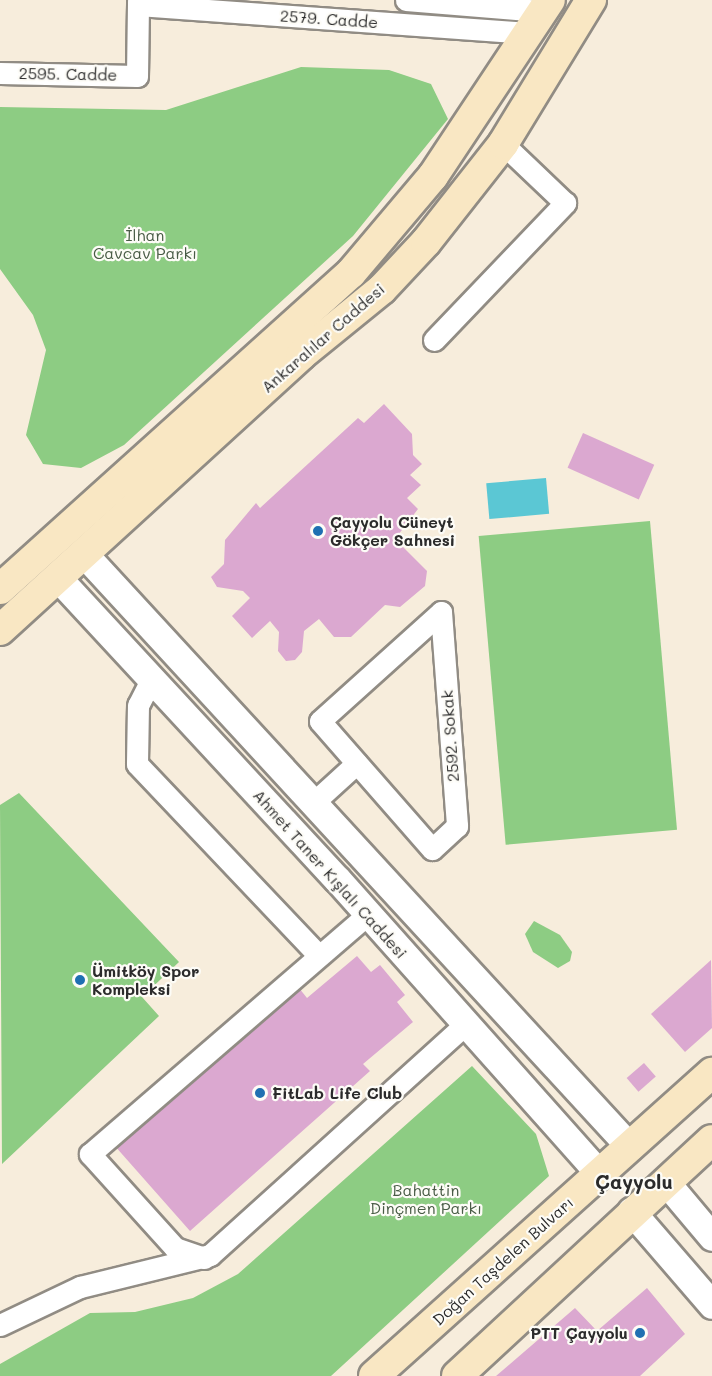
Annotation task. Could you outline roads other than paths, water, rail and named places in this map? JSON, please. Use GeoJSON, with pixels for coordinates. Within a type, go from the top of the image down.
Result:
{"type":"FeatureCollection","features":[{"type":"Feature","properties":{"kind":"main road"},"geometry":{"type":"LineString","coordinates":[[560,48],[539,15],[584,11]]}},
{"type":"Feature","properties":{"kind":"main road","name":"Ankaralılar Caddesi"},"geometry":{"type":"LineString","coordinates":[[0,630],[301,355],[382,290],[448,219],[503,144],[584,11]]}},
{"type":"Feature","properties":{"kind":"main road","name":"Ankaralılar Caddesi"},"geometry":{"type":"LineString","coordinates":[[0,589],[351,273],[433,176],[539,15]]}},
{"type":"Feature","properties":{"kind":"main road"},"geometry":{"type":"LineString","coordinates":[[47,546],[84,554]]}},
{"type":"Feature","properties":{"kind":"main road"},"geometry":{"type":"LineString","coordinates":[[47,546],[57,577]]}},
{"type":"Feature","properties":{"kind":"main road","name":"Doğan Taşdelen Bulvarı"},"geometry":{"type":"LineString","coordinates":[[374,1376],[712,1073]]}},
{"type":"Feature","properties":{"kind":"main road"},"geometry":{"type":"LineString","coordinates":[[463,1374],[631,1211],[712,1140]]}},
{"type":"Feature","properties":{"kind":"street"},"geometry":{"type":"LineString","coordinates":[[406,0],[539,15]]}},
{"type":"Feature","properties":{"kind":"street","name":"2579. Cadde"},"geometry":{"type":"LineString","coordinates":[[138,3],[539,15]]}},
{"type":"Feature","properties":{"kind":"street","name":"2595. Cadde"},"geometry":{"type":"LineString","coordinates":[[0,73],[137,76],[138,3]]}},
{"type":"Feature","properties":{"kind":"street"},"geometry":{"type":"LineString","coordinates":[[434,340],[565,203],[503,144]]}},
{"type":"Feature","properties":{"kind":"street","name":"Ahmet Taner Kışlalı Caddesi"},"geometry":{"type":"LineString","coordinates":[[84,554],[313,803],[391,892],[495,998],[630,1147]]}},
{"type":"Feature","properties":{"kind":"street","name":"Ahmet Taner Kışlalı Caddesi"},"geometry":{"type":"LineString","coordinates":[[57,577],[368,914],[464,1026],[600,1174]]}},
{"type":"Feature","properties":{"kind":"street","name":"2592. Sokak"},"geometry":{"type":"LineString","coordinates":[[441,612],[457,826],[432,849],[357,763],[320,721],[441,612]]}},
{"type":"Feature","properties":{"kind":"street"},"geometry":{"type":"LineString","coordinates":[[177,654],[152,678],[138,705],[137,764],[318,955]]}},
{"type":"Feature","properties":{"kind":"street"},"geometry":{"type":"LineString","coordinates":[[313,803],[357,763]]}},
{"type":"Feature","properties":{"kind":"street"},"geometry":{"type":"LineString","coordinates":[[204,1258],[175,1248],[90,1154],[391,892]]}},
{"type":"Feature","properties":{"kind":"street"},"geometry":{"type":"LineString","coordinates":[[0,1325],[81,1287],[204,1258],[495,998]]}},
{"type":"Feature","properties":{"kind":"street"},"geometry":{"type":"LineString","coordinates":[[665,1181],[712,1237]]}},
{"type":"Feature","properties":{"kind":"street"},"geometry":{"type":"LineString","coordinates":[[631,1211],[712,1305]]}},
{"type":"Feature","properties":{"kind":"water"},"geometry":{"type":"Polygon","coordinates":[[[546,478],[549,514],[489,519],[486,483],[546,478]]]}},
{"type":"Feature","properties":{"kind":"place","name":"Çayyolu Cüneyt Gökçer Sahnesi"},"geometry":{"type":"Point","coordinates":[318,531]}},
{"type":"Feature","properties":{"kind":"place","name":"Ümitköy Spor Kompleksi"},"geometry":{"type":"Point","coordinates":[80,980]}},
{"type":"Feature","properties":{"kind":"place","name":"FitLab Life Club"},"geometry":{"type":"Point","coordinates":[260,1093]}},
{"type":"Feature","properties":{"kind":"place","name":"PTT Çayyolu"},"geometry":{"type":"Point","coordinates":[640,1333]}},
{"type":"Feature","properties":{"kind":"district","name":"Çayyolu"},"geometry":{"type":"Point","coordinates":[634,1181]}},
{"type":"Feature","properties":{"kind":"park label","name":"İlhan Cavcav Parkı"},"geometry":{"type":"Point","coordinates":[145,244]}},
{"type":"Feature","properties":{"kind":"park label","name":"Bahattin Dinçmen Parkı"},"geometry":{"type":"Point","coordinates":[426,1199]}}]}
